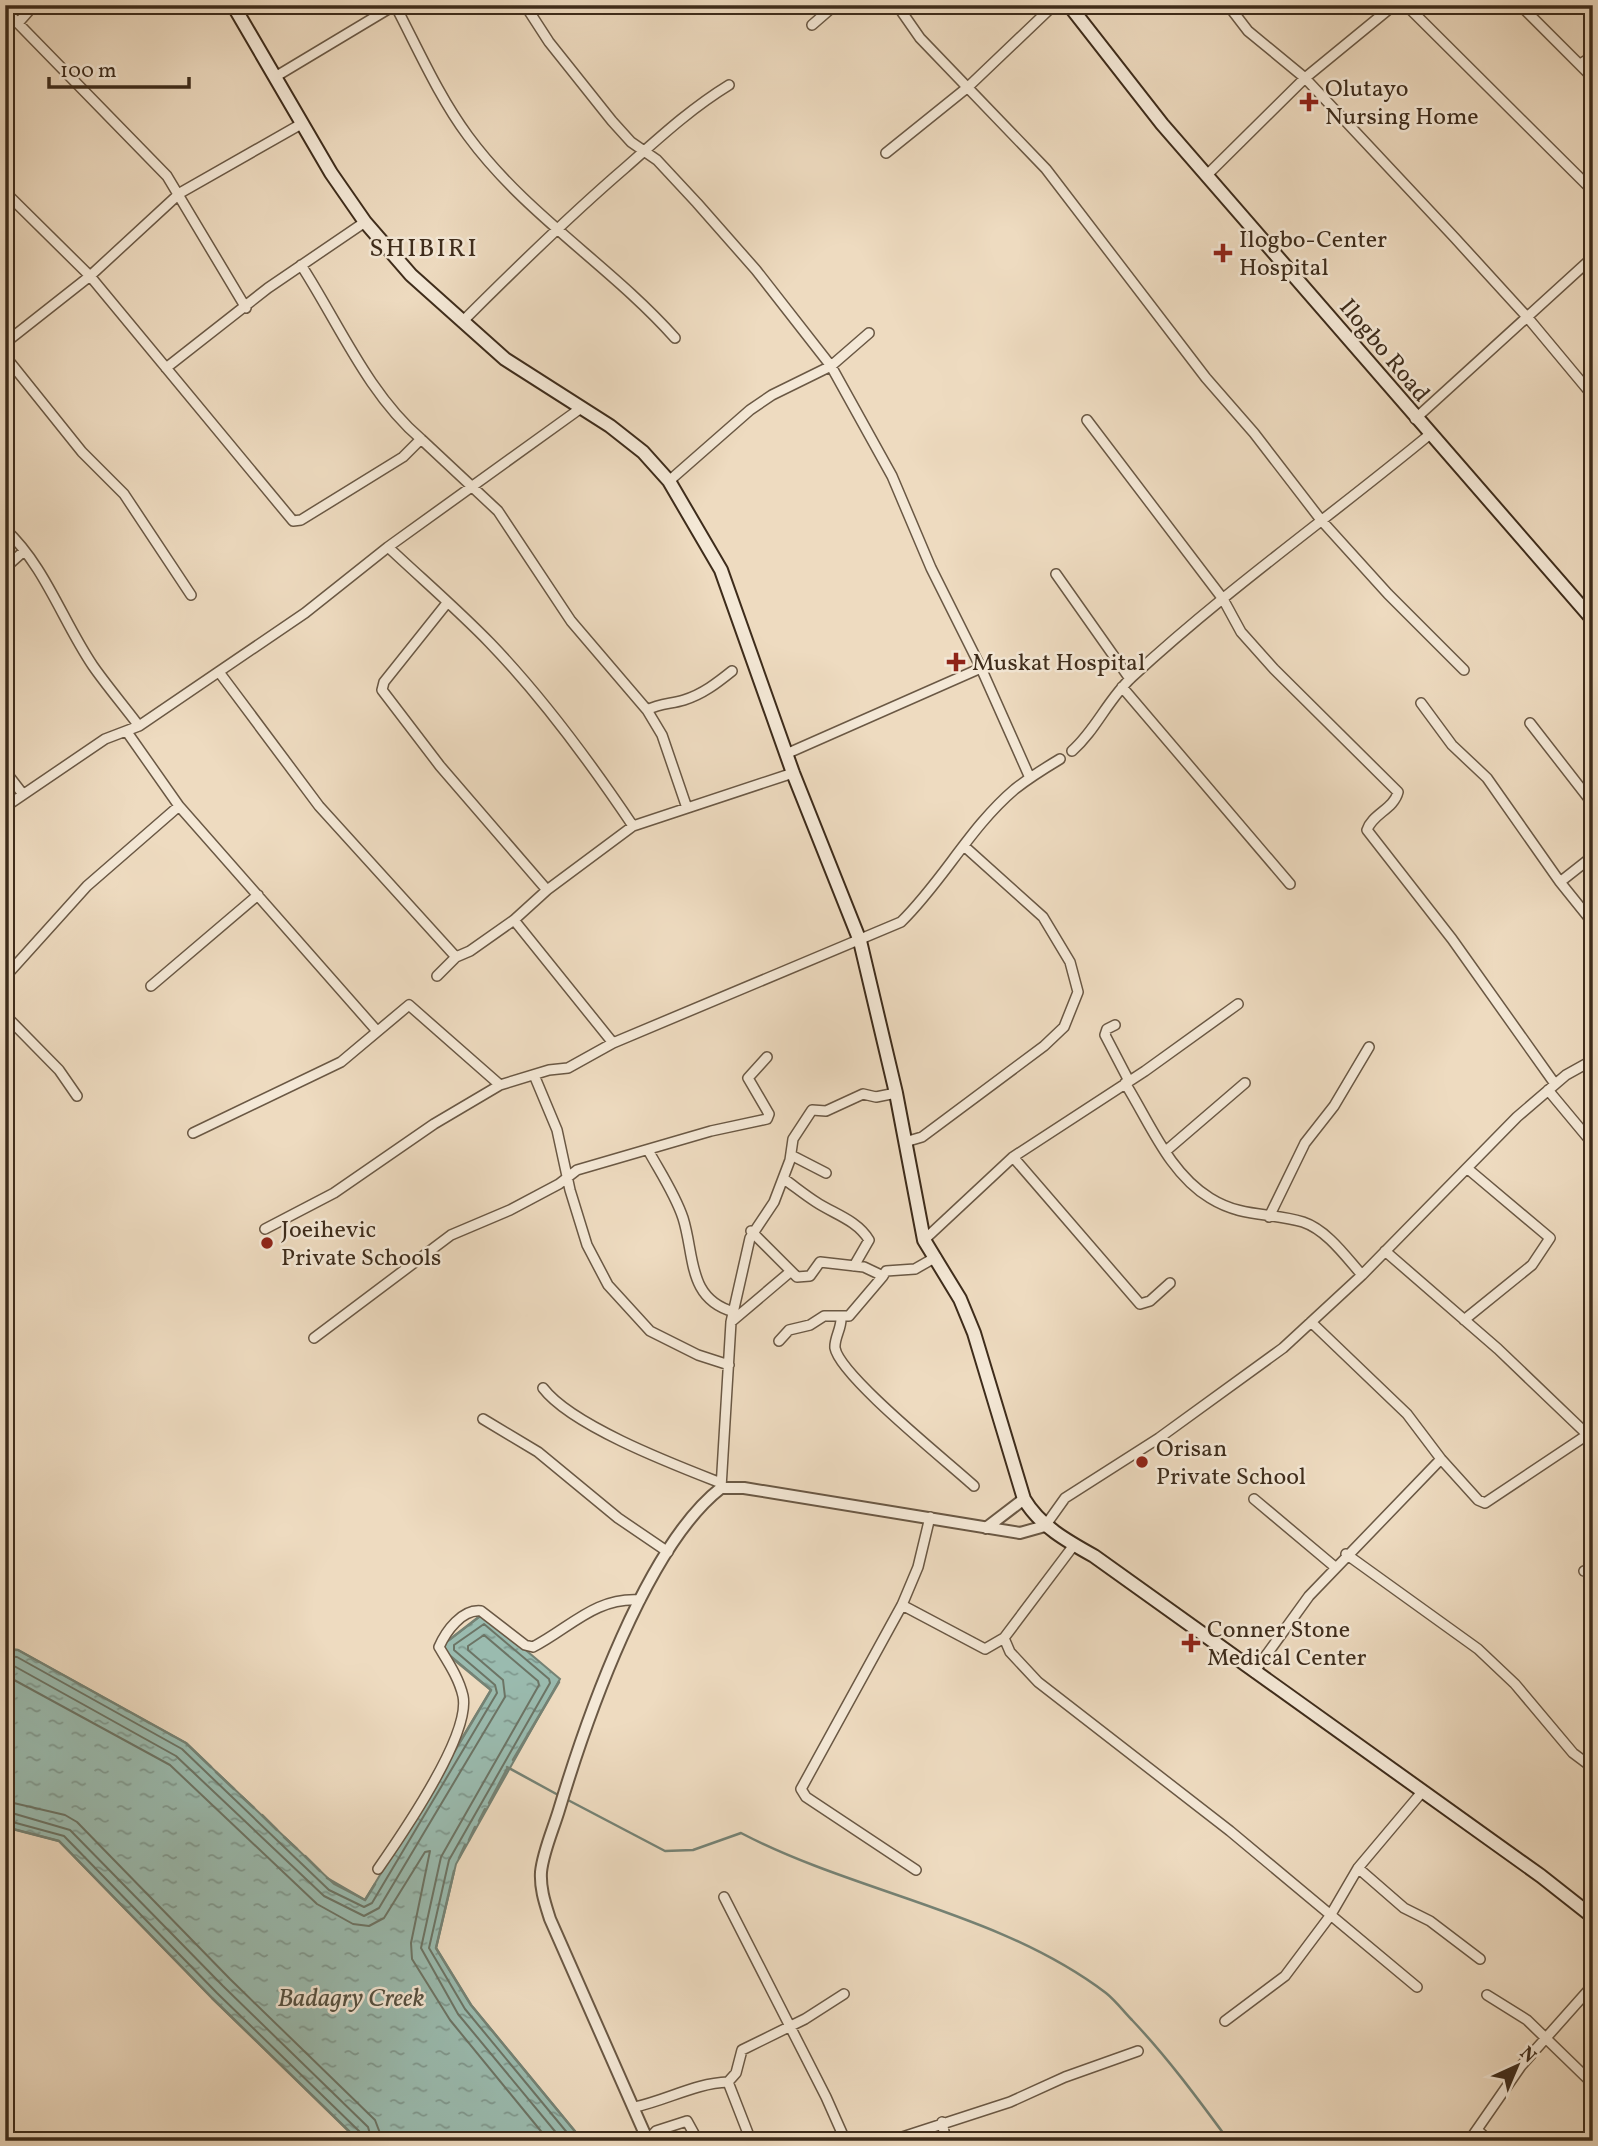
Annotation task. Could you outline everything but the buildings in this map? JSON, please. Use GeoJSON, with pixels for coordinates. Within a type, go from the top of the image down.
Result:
{"type":"FeatureCollection","features":[{"type":"Feature","properties":{"kind":"main road"},"geometry":{"type":"LineString","coordinates":[[233,5],[365,222],[411,275],[462,322],[532,378],[610,426],[643,452],[669,481],[721,570],[793,773],[860,940],[896,1093],[924,1240],[936,1256],[974,1333],[1024,1499],[1045,1526],[1094,1556],[1593,1917]]}},
{"type":"Feature","properties":{"kind":"main road","name":"Ilogbo Road"},"geometry":{"type":"LineString","coordinates":[[1069,5],[1122,75],[1415,419],[1593,620]]}},
{"type":"Feature","properties":{"kind":"street"},"geometry":{"type":"LineString","coordinates":[[19,22],[34,5]]}},
{"type":"Feature","properties":{"kind":"street"},"geometry":{"type":"LineString","coordinates":[[275,76],[395,5],[468,137],[555,229],[638,300],[676,338]]}},
{"type":"Feature","properties":{"kind":"street"},"geometry":{"type":"LineString","coordinates":[[525,5],[549,42],[612,121],[643,151],[657,160],[748,260],[831,366],[892,476],[1030,778]]}},
{"type":"Feature","properties":{"kind":"street"},"geometry":{"type":"LineString","coordinates":[[812,25],[835,5]]}},
{"type":"Feature","properties":{"kind":"street"},"geometry":{"type":"LineString","coordinates":[[897,5],[920,38],[1046,169],[1206,378],[1254,433],[1321,520],[1388,594],[1464,670]]}},
{"type":"Feature","properties":{"kind":"street"},"geometry":{"type":"LineString","coordinates":[[886,153],[968,88],[1054,5]]}},
{"type":"Feature","properties":{"kind":"street"},"geometry":{"type":"LineString","coordinates":[[1228,5],[1248,31],[1305,78],[1528,318],[1593,396]]}},
{"type":"Feature","properties":{"kind":"street"},"geometry":{"type":"LineString","coordinates":[[1208,174],[1305,78],[1394,5]]}},
{"type":"Feature","properties":{"kind":"street"},"geometry":{"type":"LineString","coordinates":[[1406,5],[1593,191]]}},
{"type":"Feature","properties":{"kind":"street"},"geometry":{"type":"LineString","coordinates":[[1525,7],[1593,78]]}},
{"type":"Feature","properties":{"kind":"street"},"geometry":{"type":"LineString","coordinates":[[5,10],[146,151],[180,193],[246,308]]}},
{"type":"Feature","properties":{"kind":"street"},"geometry":{"type":"LineString","coordinates":[[1580,64],[1593,56]]}},
{"type":"Feature","properties":{"kind":"street"},"geometry":{"type":"LineString","coordinates":[[462,322],[555,229],[691,109],[729,85]]}},
{"type":"Feature","properties":{"kind":"street"},"geometry":{"type":"LineString","coordinates":[[5,343],[90,276],[180,193],[303,123]]}},
{"type":"Feature","properties":{"kind":"street"},"geometry":{"type":"LineString","coordinates":[[5,192],[90,276],[293,521],[301,520],[403,457],[421,439]]}},
{"type":"Feature","properties":{"kind":"street"},"geometry":{"type":"LineString","coordinates":[[166,368],[301,265],[365,222]]}},
{"type":"Feature","properties":{"kind":"street"},"geometry":{"type":"LineString","coordinates":[[1415,419],[1593,257]]}},
{"type":"Feature","properties":{"kind":"street"},"geometry":{"type":"LineString","coordinates":[[301,265],[360,364],[409,429],[498,511],[571,621],[647,710],[662,734],[687,808]]}},
{"type":"Feature","properties":{"kind":"street"},"geometry":{"type":"LineString","coordinates":[[669,481],[750,410],[772,395],[831,366],[869,333]]}},
{"type":"Feature","properties":{"kind":"street"},"geometry":{"type":"LineString","coordinates":[[5,356],[82,452],[124,494],[191,596]]}},
{"type":"Feature","properties":{"kind":"street"},"geometry":{"type":"LineString","coordinates":[[5,807],[22,793],[105,740],[139,726],[305,613],[388,547],[581,408]]}},
{"type":"Feature","properties":{"kind":"street"},"geometry":{"type":"LineString","coordinates":[[1087,420],[1223,598],[1241,632],[1273,669],[1398,792],[1395,801],[1369,824],[1367,830],[1452,939],[1593,1144]]}},
{"type":"Feature","properties":{"kind":"street"},"geometry":{"type":"LineString","coordinates":[[1072,751],[1130,679],[1223,598],[1429,435]]}},
{"type":"Feature","properties":{"kind":"street"},"geometry":{"type":"LineString","coordinates":[[5,530],[24,551],[92,665],[139,726]]}},
{"type":"Feature","properties":{"kind":"street"},"geometry":{"type":"LineString","coordinates":[[388,547],[490,643],[532,690],[580,750],[633,826]]}},
{"type":"Feature","properties":{"kind":"street"},"geometry":{"type":"LineString","coordinates":[[5,568],[24,551]]}},
{"type":"Feature","properties":{"kind":"street"},"geometry":{"type":"LineString","coordinates":[[1056,574],[1130,679]]}},
{"type":"Feature","properties":{"kind":"street"},"geometry":{"type":"LineString","coordinates":[[447,603],[384,682],[382,690],[440,766],[547,890]]}},
{"type":"Feature","properties":{"kind":"street"},"geometry":{"type":"LineString","coordinates":[[786,754],[981,668]]}},
{"type":"Feature","properties":{"kind":"street"},"geometry":{"type":"LineString","coordinates":[[647,710],[660,703],[696,695],[712,688],[732,671]]}},
{"type":"Feature","properties":{"kind":"street"},"geometry":{"type":"LineString","coordinates":[[219,672],[319,806],[456,957]]}},
{"type":"Feature","properties":{"kind":"street"},"geometry":{"type":"LineString","coordinates":[[1122,687],[1290,884]]}},
{"type":"Feature","properties":{"kind":"street"},"geometry":{"type":"LineString","coordinates":[[1421,703],[1452,744],[1487,778],[1560,882],[1593,923]]}},
{"type":"Feature","properties":{"kind":"street"},"geometry":{"type":"LineString","coordinates":[[1530,723],[1593,804]]}},
{"type":"Feature","properties":{"kind":"street"},"geometry":{"type":"LineString","coordinates":[[127,732],[179,806],[377,1031]]}},
{"type":"Feature","properties":{"kind":"street"},"geometry":{"type":"LineString","coordinates":[[265,1229],[334,1193],[434,1124],[499,1085],[568,1068],[612,1042],[901,922],[944,876],[964,846],[1013,791],[1060,759]]}},
{"type":"Feature","properties":{"kind":"street"},"geometry":{"type":"LineString","coordinates":[[5,771],[22,793]]}},
{"type":"Feature","properties":{"kind":"street"},"geometry":{"type":"LineString","coordinates":[[437,976],[456,957],[514,920],[547,890],[633,826],[793,773]]}},
{"type":"Feature","properties":{"kind":"street"},"geometry":{"type":"LineString","coordinates":[[5,977],[87,886],[179,806]]}},
{"type":"Feature","properties":{"kind":"street"},"geometry":{"type":"LineString","coordinates":[[905,1142],[922,1137],[1044,1046],[1064,1027],[1078,992],[1070,962],[1043,917],[964,846]]}},
{"type":"Feature","properties":{"kind":"street"},"geometry":{"type":"LineString","coordinates":[[1560,882],[1593,856]]}},
{"type":"Feature","properties":{"kind":"street"},"geometry":{"type":"LineString","coordinates":[[152,986],[258,895]]}},
{"type":"Feature","properties":{"kind":"street"},"geometry":{"type":"LineString","coordinates":[[514,920],[612,1042]]}},
{"type":"Feature","properties":{"kind":"street"},"geometry":{"type":"LineString","coordinates":[[924,1240],[1013,1157],[1238,1004]]}},
{"type":"Feature","properties":{"kind":"street"},"geometry":{"type":"LineString","coordinates":[[193,1133],[341,1062],[404,1008],[414,1007],[499,1085]]}},
{"type":"Feature","properties":{"kind":"street"},"geometry":{"type":"LineString","coordinates":[[5,1015],[59,1070],[77,1096]]}},
{"type":"Feature","properties":{"kind":"street"},"geometry":{"type":"LineString","coordinates":[[1115,1025],[1107,1030],[1105,1035],[1127,1082],[1167,1150],[1174,1167],[1211,1199],[1238,1210],[1304,1222],[1332,1241],[1362,1275]]}},
{"type":"Feature","properties":{"kind":"street"},"geometry":{"type":"LineString","coordinates":[[1269,1217],[1305,1143],[1334,1106],[1369,1046]]}},
{"type":"Feature","properties":{"kind":"street"},"geometry":{"type":"LineString","coordinates":[[314,1338],[451,1235],[510,1210],[568,1176],[595,1164],[767,1119],[769,1114],[748,1077],[767,1057]]}},
{"type":"Feature","properties":{"kind":"street"},"geometry":{"type":"LineString","coordinates":[[543,1388],[563,1406],[607,1434],[721,1486],[986,1528],[1020,1532],[1045,1526],[1065,1499],[1159,1438],[1283,1348],[1362,1275],[1517,1116],[1552,1087],[1593,1060]]}},
{"type":"Feature","properties":{"kind":"street"},"geometry":{"type":"LineString","coordinates":[[534,1075],[557,1130],[587,1245],[608,1284],[650,1331],[698,1355],[729,1365]]}},
{"type":"Feature","properties":{"kind":"street"},"geometry":{"type":"LineString","coordinates":[[1167,1150],[1245,1083]]}},
{"type":"Feature","properties":{"kind":"street"},"geometry":{"type":"LineString","coordinates":[[698,2141],[687,2121],[656,2131],[648,2140],[542,1893],[541,1870],[576,1755],[640,1600],[668,1552],[701,1507],[721,1486],[731,1322],[751,1231],[774,1202],[784,1179],[793,1139],[812,1110],[826,1111],[863,1094],[876,1097],[896,1093]]}},
{"type":"Feature","properties":{"kind":"street"},"geometry":{"type":"LineString","coordinates":[[649,1150],[682,1217],[699,1285],[707,1299],[734,1312]]}},
{"type":"Feature","properties":{"kind":"street"},"geometry":{"type":"LineString","coordinates":[[791,1155],[827,1173]]}},
{"type":"Feature","properties":{"kind":"street"},"geometry":{"type":"LineString","coordinates":[[1013,1157],[1140,1304],[1150,1301],[1170,1283]]}},
{"type":"Feature","properties":{"kind":"street"},"geometry":{"type":"LineString","coordinates":[[1464,1320],[1532,1265],[1550,1238],[1468,1169]]}},
{"type":"Feature","properties":{"kind":"street"},"geometry":{"type":"LineString","coordinates":[[784,1179],[815,1202],[839,1212],[866,1235],[869,1240],[854,1266]]}},
{"type":"Feature","properties":{"kind":"street"},"geometry":{"type":"LineString","coordinates":[[751,1231],[797,1277],[810,1276],[820,1262],[864,1267],[883,1276]]}},
{"type":"Feature","properties":{"kind":"street"},"geometry":{"type":"LineString","coordinates":[[1311,1322],[1407,1414],[1441,1460],[1478,1500],[1485,1503],[1591,1435],[1385,1251]]}},
{"type":"Feature","properties":{"kind":"street"},"geometry":{"type":"LineString","coordinates":[[779,1342],[789,1330],[810,1325],[829,1314],[849,1316],[886,1271],[909,1267],[915,1269],[936,1256]]}},
{"type":"Feature","properties":{"kind":"street"},"geometry":{"type":"LineString","coordinates":[[731,1322],[790,1272]]}},
{"type":"Feature","properties":{"kind":"street"},"geometry":{"type":"LineString","coordinates":[[841,1317],[842,1326],[835,1344],[836,1351],[855,1379],[974,1486]]}},
{"type":"Feature","properties":{"kind":"street"},"geometry":{"type":"LineString","coordinates":[[483,1419],[538,1452],[618,1518],[668,1552]]}},
{"type":"Feature","properties":{"kind":"street"},"geometry":{"type":"LineString","coordinates":[[1254,1672],[1309,1596],[1346,1554],[1441,1460]]}},
{"type":"Feature","properties":{"kind":"street"},"geometry":{"type":"LineString","coordinates":[[986,1528],[1024,1499]]}},
{"type":"Feature","properties":{"kind":"street"},"geometry":{"type":"LineString","coordinates":[[1254,1499],[1335,1567]]}},
{"type":"Feature","properties":{"kind":"street"},"geometry":{"type":"LineString","coordinates":[[916,1870],[806,1797],[801,1789],[902,1605],[918,1567],[930,1517]]}},
{"type":"Feature","properties":{"kind":"street"},"geometry":{"type":"LineString","coordinates":[[902,1605],[985,1649],[1004,1638],[1074,1545]]}},
{"type":"Feature","properties":{"kind":"street"},"geometry":{"type":"LineString","coordinates":[[1346,1554],[1478,1649],[1515,1684],[1573,1753],[1593,1768]]}},
{"type":"Feature","properties":{"kind":"street"},"geometry":{"type":"LineString","coordinates":[[378,1869],[428,1792],[464,1712],[464,1697],[439,1647],[453,1626],[467,1613],[481,1611],[525,1645],[533,1647],[563,1625],[607,1602],[640,1600]]}},
{"type":"Feature","properties":{"kind":"street"},"geometry":{"type":"LineString","coordinates":[[1004,1638],[1010,1652],[1038,1682],[1230,1831],[1417,1987]]}},
{"type":"Feature","properties":{"kind":"street"},"geometry":{"type":"LineString","coordinates":[[1224,2021],[1285,1976],[1330,1916],[1358,1868],[1422,1793]]}},
{"type":"Feature","properties":{"kind":"street"},"geometry":{"type":"LineString","coordinates":[[1358,1868],[1404,1908],[1430,1921],[1479,1959]]}},
{"type":"Feature","properties":{"kind":"street"},"geometry":{"type":"LineString","coordinates":[[724,1897],[826,2097],[842,2133],[841,2141]]}},
{"type":"Feature","properties":{"kind":"street"},"geometry":{"type":"LineString","coordinates":[[1469,2141],[1521,2066],[1593,1985]]}},
{"type":"Feature","properties":{"kind":"street"},"geometry":{"type":"LineString","coordinates":[[635,2107],[661,2101],[710,2082],[728,2082],[736,2073],[742,2050],[844,1994]]}},
{"type":"Feature","properties":{"kind":"street"},"geometry":{"type":"LineString","coordinates":[[1488,1995],[1527,2020],[1593,2084]]}},
{"type":"Feature","properties":{"kind":"street"},"geometry":{"type":"LineString","coordinates":[[890,2141],[1010,2102],[1065,2077],[1138,2051]]}},
{"type":"Feature","properties":{"kind":"street"},"geometry":{"type":"LineString","coordinates":[[728,2082],[751,2141]]}},
{"type":"Feature","properties":{"kind":"street"},"geometry":{"type":"LineString","coordinates":[[942,2122],[946,2141]]}},
{"type":"Feature","properties":{"kind":"street"},"geometry":{"type":"LineString","coordinates":[[1477,2130],[1490,2141]]}},
{"type":"Feature","properties":{"kind":"water","name":"Badagry Creek"},"geometry":{"type":"Polygon","coordinates":[[[483,1614],[560,1679],[456,1864],[436,1948],[471,2005],[583,2141],[359,2141],[212,1998],[59,1841],[5,1827],[5,1649],[18,1650],[186,1743],[334,1884],[365,1900],[491,1690],[440,1647],[483,1614]]]}},
{"type":"Feature","properties":{"kind":"waterway"},"geometry":{"type":"LineString","coordinates":[[449,1640],[480,1616]]}},
{"type":"Feature","properties":{"kind":"waterway"},"geometry":{"type":"LineString","coordinates":[[5,1649],[18,1650],[186,1743],[211,1767]]}},
{"type":"Feature","properties":{"kind":"waterway"},"geometry":{"type":"LineString","coordinates":[[452,1658],[491,1690],[454,1752]]}},
{"type":"Feature","properties":{"kind":"waterway"},"geometry":{"type":"LineString","coordinates":[[513,1760],[559,1682]]}},
{"type":"Feature","properties":{"kind":"waterway"},"geometry":{"type":"LineString","coordinates":[[507,1767],[560,1796]]}},
{"type":"Feature","properties":{"kind":"waterway"},"geometry":{"type":"LineString","coordinates":[[489,1803],[507,1769]]}},
{"type":"Feature","properties":{"kind":"waterway"},"geometry":{"type":"LineString","coordinates":[[216,1772],[234,1789]]}},
{"type":"Feature","properties":{"kind":"waterway"},"geometry":{"type":"LineString","coordinates":[[241,1796],[254,1808]]}},
{"type":"Feature","properties":{"kind":"waterway"},"geometry":{"type":"LineString","coordinates":[[566,1799],[665,1851],[693,1850],[741,1833],[832,1872],[1020,1942],[1064,1965],[1110,1996],[1170,2064],[1229,2141]]}},
{"type":"Feature","properties":{"kind":"waterway"},"geometry":{"type":"LineString","coordinates":[[479,1821],[485,1809]]}},
{"type":"Feature","properties":{"kind":"waterway"},"geometry":{"type":"LineString","coordinates":[[262,1815],[277,1830]]}},
{"type":"Feature","properties":{"kind":"waterway"},"geometry":{"type":"LineString","coordinates":[[5,1827],[59,1841],[212,1998],[359,2141]]}},
{"type":"Feature","properties":{"kind":"waterway"},"geometry":{"type":"LineString","coordinates":[[469,1840],[475,1827]]}},
{"type":"Feature","properties":{"kind":"waterway"},"geometry":{"type":"LineString","coordinates":[[284,1837],[297,1849]]}},
{"type":"Feature","properties":{"kind":"waterway"},"geometry":{"type":"LineString","coordinates":[[459,1858],[465,1845]]}},
{"type":"Feature","properties":{"kind":"waterway"},"geometry":{"type":"LineString","coordinates":[[305,1856],[320,1871]]}},
{"type":"Feature","properties":{"kind":"waterway"},"geometry":{"type":"LineString","coordinates":[[454,1871],[436,1948],[471,2005],[583,2141]]}},
{"type":"Feature","properties":{"kind":"waterway"},"geometry":{"type":"LineString","coordinates":[[327,1878],[365,1900],[375,1884]]}},
{"type":"Feature","properties":{"kind":"place","name":"Olutayo Nursing Home"},"geometry":{"type":"Point","coordinates":[1309,102]}},
{"type":"Feature","properties":{"kind":"place","name":"Ilogbo-Center Hospital"},"geometry":{"type":"Point","coordinates":[1223,253]}},
{"type":"Feature","properties":{"kind":"place","name":"Muskat Hospital"},"geometry":{"type":"Point","coordinates":[956,662]}},
{"type":"Feature","properties":{"kind":"place","name":"Joeihevic Private Schools"},"geometry":{"type":"Point","coordinates":[267,1243]}},
{"type":"Feature","properties":{"kind":"place","name":"Orisan Private School"},"geometry":{"type":"Point","coordinates":[1142,1462]}},
{"type":"Feature","properties":{"kind":"place","name":"Conner Stone Medical Center"},"geometry":{"type":"Point","coordinates":[1191,1643]}},
{"type":"Feature","properties":{"kind":"district","name":"SHIBIRI"},"geometry":{"type":"Point","coordinates":[424,247]}}]}
